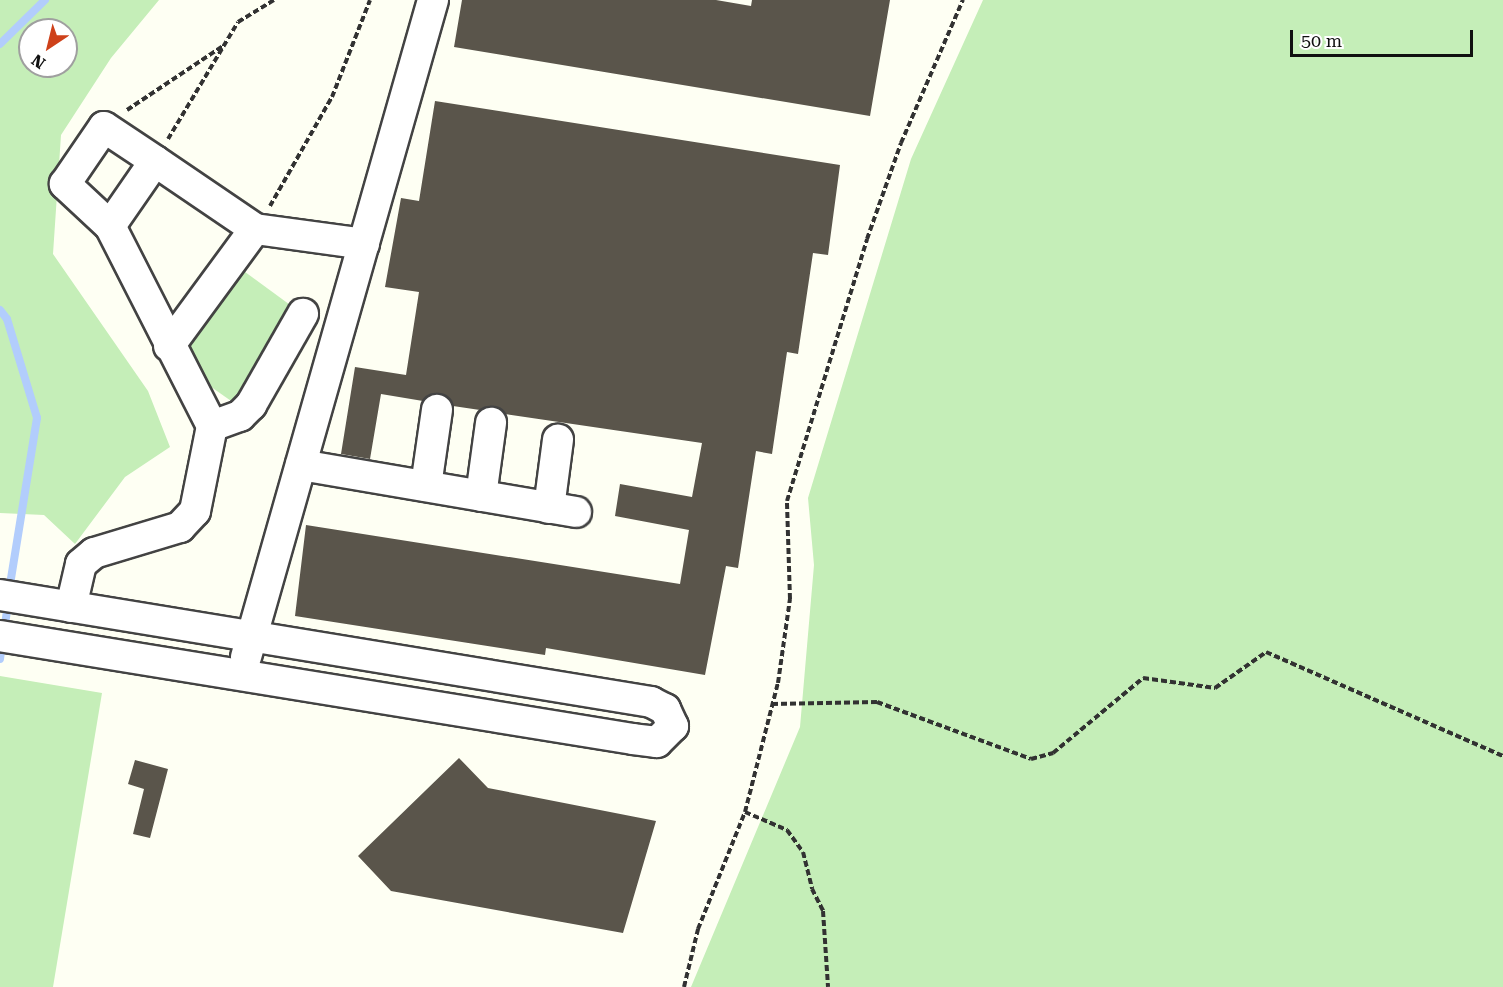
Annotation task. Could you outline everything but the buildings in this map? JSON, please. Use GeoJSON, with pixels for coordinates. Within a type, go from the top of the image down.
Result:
{"type":"FeatureCollection","features":[{"type":"Feature","properties":{"kind":"street"},"geometry":{"type":"LineString","coordinates":[[241,675],[432,0]]}},
{"type":"Feature","properties":{"kind":"street"},"geometry":{"type":"LineString","coordinates":[[59,604],[81,564],[94,553],[180,527],[195,511],[212,426],[169,346],[110,226],[65,184],[104,127],[255,229],[364,244]]}},
{"type":"Feature","properties":{"kind":"street"},"geometry":{"type":"LineString","coordinates":[[110,226],[155,161]]}},
{"type":"Feature","properties":{"kind":"street"},"geometry":{"type":"LineString","coordinates":[[169,346],[255,229]]}},
{"type":"Feature","properties":{"kind":"street"},"geometry":{"type":"LineString","coordinates":[[212,426],[240,416],[251,405],[303,314]]}},
{"type":"Feature","properties":{"kind":"street"},"geometry":{"type":"LineString","coordinates":[[426,486],[437,410]]}},
{"type":"Feature","properties":{"kind":"street"},"geometry":{"type":"LineString","coordinates":[[481,496],[491,423]]}},
{"type":"Feature","properties":{"kind":"street"},"geometry":{"type":"LineString","coordinates":[[301,465],[563,510],[558,440]]}},
{"type":"Feature","properties":{"kind":"street"},"geometry":{"type":"LineString","coordinates":[[0,595],[651,702],[665,709],[673,726],[657,742],[0,636]]}},
{"type":"Feature","properties":{"kind":"path"},"geometry":{"type":"LineString","coordinates":[[155,161],[238,22],[274,0]]}},
{"type":"Feature","properties":{"kind":"path"},"geometry":{"type":"LineString","coordinates":[[255,229],[302,157],[370,0]]}},
{"type":"Feature","properties":{"kind":"path"},"geometry":{"type":"LineString","coordinates":[[684,987],[698,929],[745,812],[772,704],[790,599],[787,501],[901,143],[963,0]]}},
{"type":"Feature","properties":{"kind":"path"},"geometry":{"type":"LineString","coordinates":[[104,127],[225,44]]}},
{"type":"Feature","properties":{"kind":"path"},"geometry":{"type":"LineString","coordinates":[[772,704],[877,702],[1031,759],[1053,753],[1143,678],[1215,688],[1266,652],[1503,756]]}},
{"type":"Feature","properties":{"kind":"path"},"geometry":{"type":"LineString","coordinates":[[745,812],[787,830],[803,852],[812,889],[823,911],[828,987]]}},
{"type":"Feature","properties":{"kind":"green space"},"geometry":{"type":"Polygon","coordinates":[[[0,0],[159,0],[111,58],[61,135],[53,254],[148,391],[170,447],[125,477],[75,544],[44,515],[0,513],[0,0]]]}},
{"type":"Feature","properties":{"kind":"green space"},"geometry":{"type":"Polygon","coordinates":[[[983,0],[1503,0],[1503,987],[691,987],[800,727],[814,565],[808,498],[911,159],[983,0]]]}},
{"type":"Feature","properties":{"kind":"green space"},"geometry":{"type":"Polygon","coordinates":[[[241,269],[297,310],[234,403],[177,363],[241,269]]]}},
{"type":"Feature","properties":{"kind":"green space"},"geometry":{"type":"Polygon","coordinates":[[[0,676],[102,693],[53,987],[0,987],[0,676]]]}},
{"type":"Feature","properties":{"kind":"waterway"},"geometry":{"type":"LineString","coordinates":[[0,44],[45,0]]}},
{"type":"Feature","properties":{"kind":"waterway"},"geometry":{"type":"LineString","coordinates":[[0,310],[7,319],[37,418],[9,590]]}},
{"type":"Feature","properties":{"kind":"waterway"},"geometry":{"type":"LineString","coordinates":[[4,632],[8,602]]}},
{"type":"Feature","properties":{"kind":"waterway"},"geometry":{"type":"LineString","coordinates":[[0,659],[2,644]]}}]}
